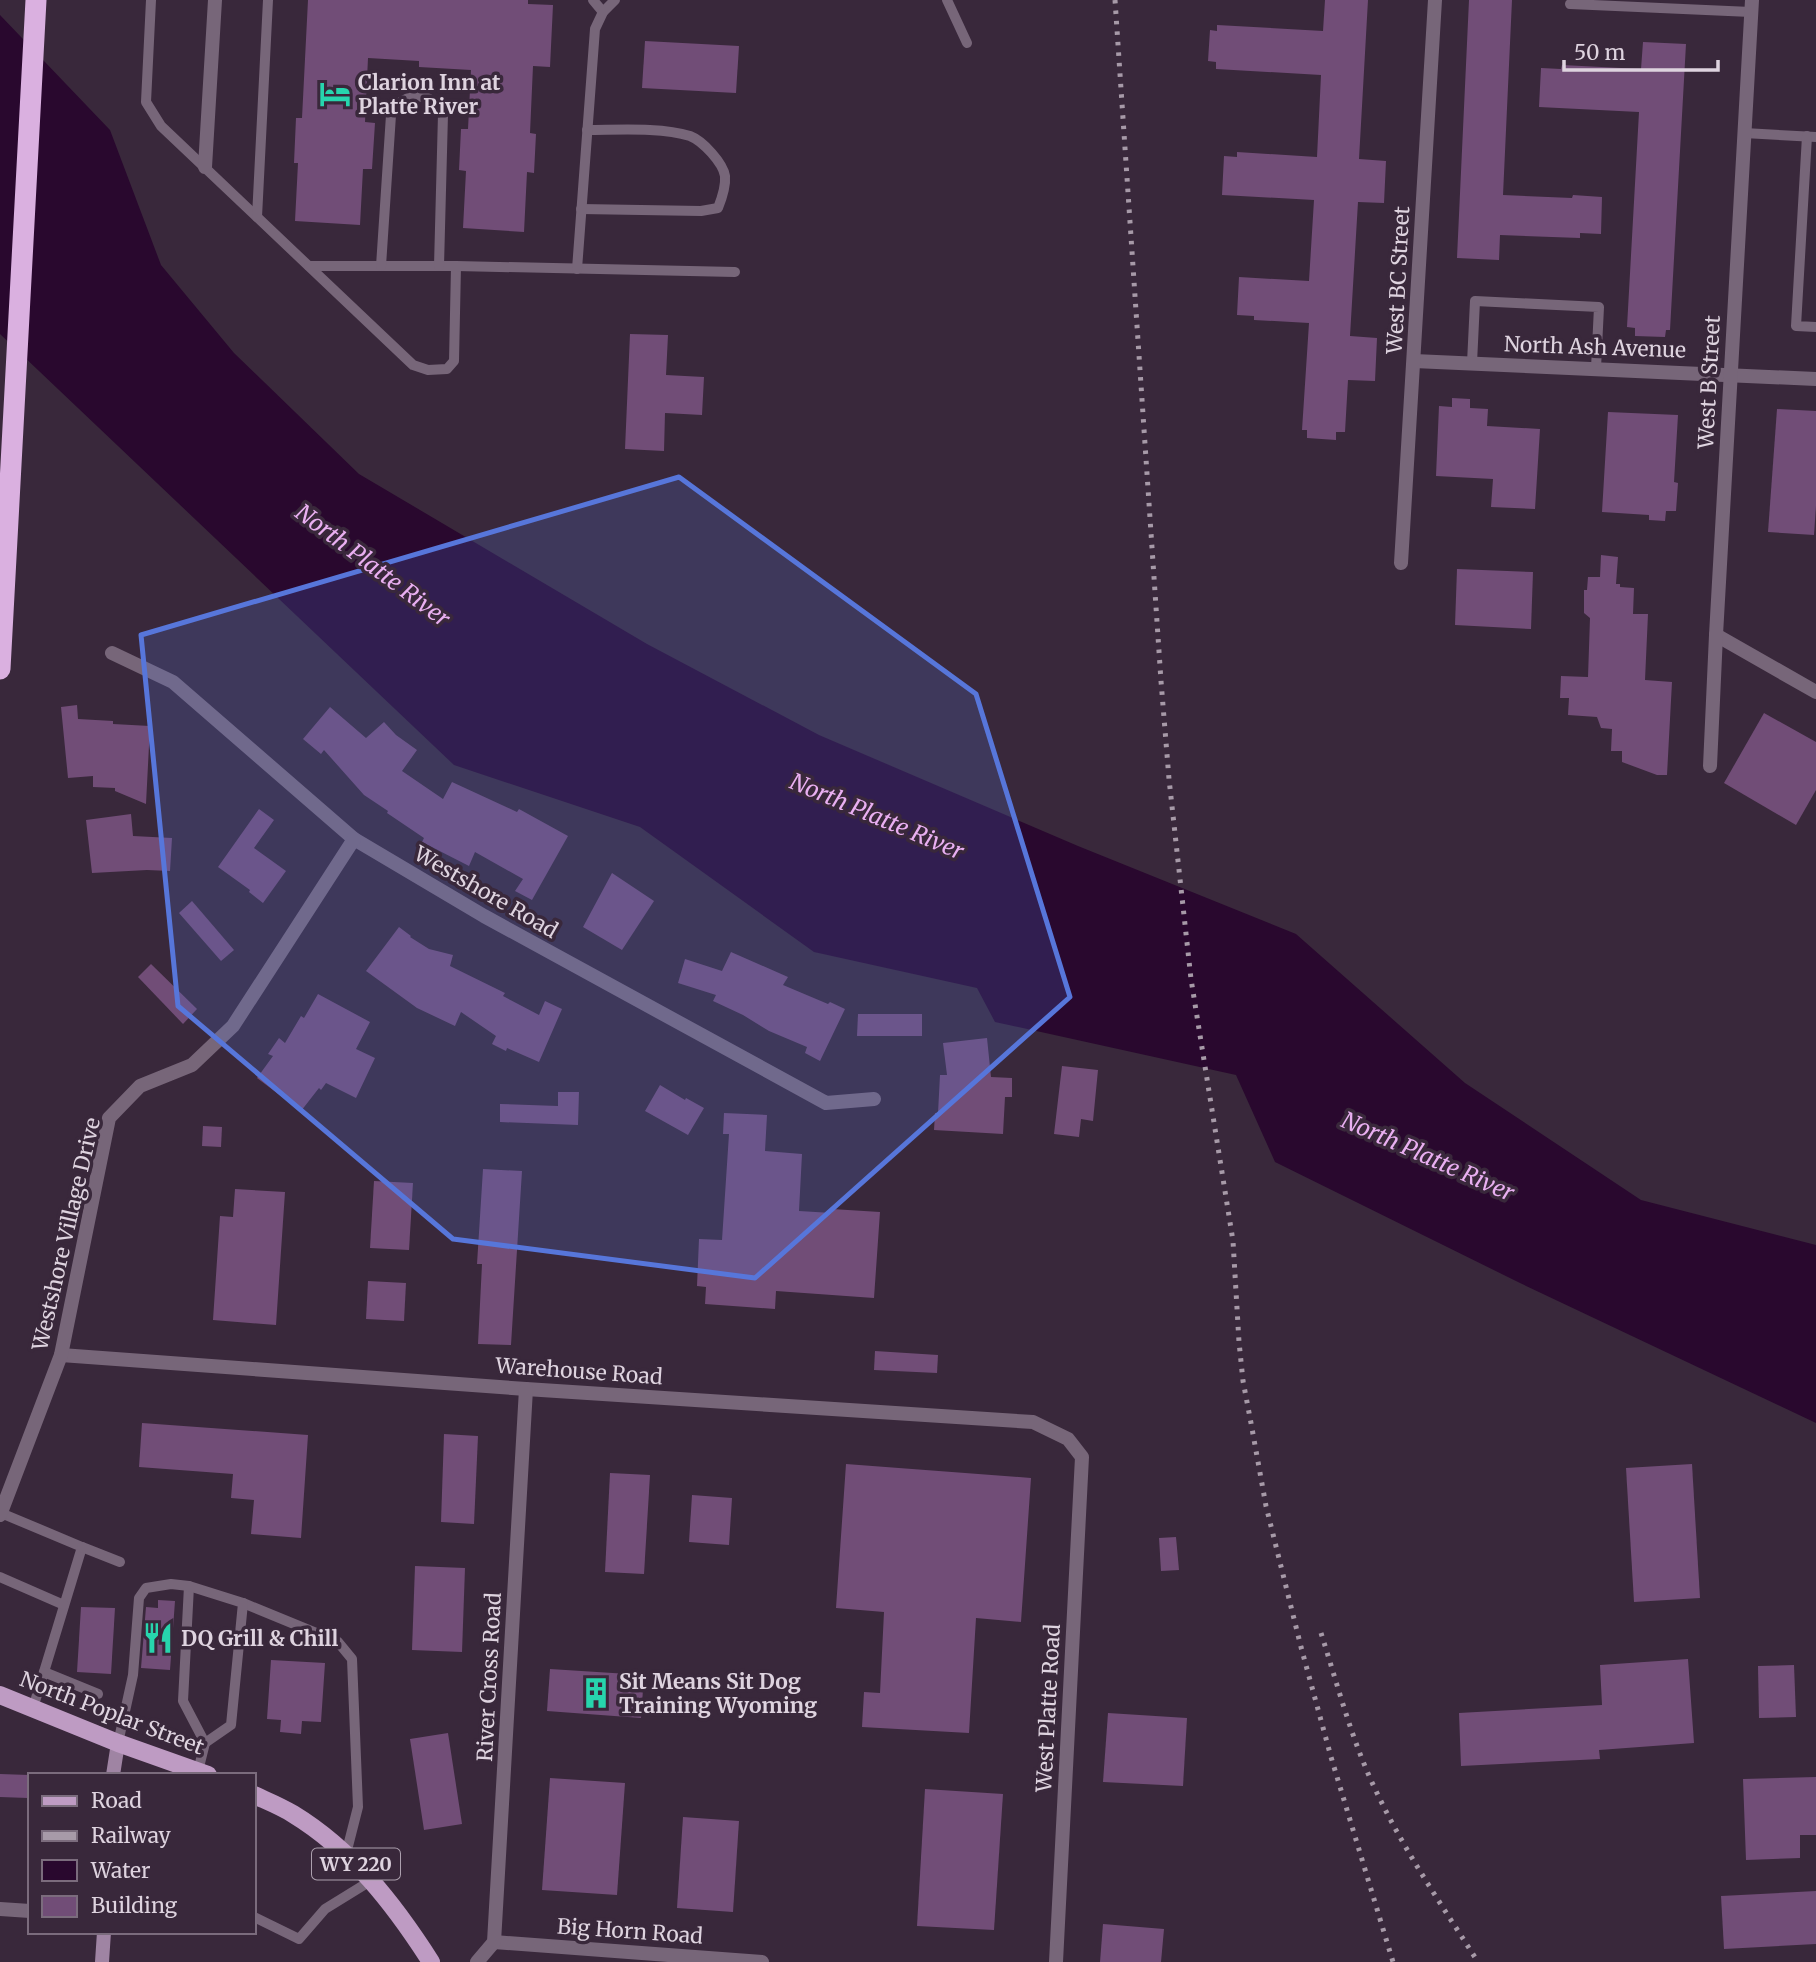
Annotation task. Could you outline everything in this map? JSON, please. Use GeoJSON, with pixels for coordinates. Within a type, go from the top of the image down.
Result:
{"type":"FeatureCollection","features":[{"type":"Feature","properties":{"kind":"highway"},"geometry":{"type":"LineString","coordinates":[[0,669],[36,0]]}},
{"type":"Feature","properties":{"kind":"main road","name":"North Poplar Street"},"geometry":{"type":"LineString","coordinates":[[0,1695],[118,1743],[203,1773]]}},
{"type":"Feature","properties":{"kind":"main road","name":"WY 220"},"geometry":{"type":"LineString","coordinates":[[256,1796],[292,1813],[335,1843],[372,1880],[406,1923],[431,1962]]}},
{"type":"Feature","properties":{"kind":"street"},"geometry":{"type":"LineString","coordinates":[[205,167],[215,0]]}},
{"type":"Feature","properties":{"kind":"street","name":"West BC Street"},"geometry":{"type":"LineString","coordinates":[[1401,563],[1436,0]]}},
{"type":"Feature","properties":{"kind":"street","name":"West B Street"},"geometry":{"type":"LineString","coordinates":[[1710,766],[1751,6]]}},
{"type":"Feature","properties":{"kind":"street","name":"North Ash Avenue"},"geometry":{"type":"LineString","coordinates":[[1414,360],[1816,379]]}},
{"type":"Feature","properties":{"kind":"street"},"geometry":{"type":"LineString","coordinates":[[1716,635],[1816,692]]}},
{"type":"Feature","properties":{"kind":"street","name":"Westshore Road"},"geometry":{"type":"LineString","coordinates":[[112,653],[173,682],[354,839],[484,916],[826,1103],[874,1099]]}},
{"type":"Feature","properties":{"kind":"street","name":"Westshore Village Drive"},"geometry":{"type":"LineString","coordinates":[[0,1514],[61,1355],[109,1118],[140,1086],[192,1065],[233,1026],[354,839]]}},
{"type":"Feature","properties":{"kind":"street","name":"Warehouse Road"},"geometry":{"type":"LineString","coordinates":[[61,1355],[1033,1422],[1068,1439],[1082,1457]]}},
{"type":"Feature","properties":{"kind":"street","name":"River Cross Road"},"geometry":{"type":"LineString","coordinates":[[494,1942],[526,1389]]}},
{"type":"Feature","properties":{"kind":"street","name":"West Platte Road"},"geometry":{"type":"LineString","coordinates":[[1056,1962],[1082,1457]]}},
{"type":"Feature","properties":{"kind":"street"},"geometry":{"type":"LineString","coordinates":[[113,1773],[118,1743]]}},
{"type":"Feature","properties":{"kind":"street"},"geometry":{"type":"LineString","coordinates":[[0,1909],[28,1910]]}},
{"type":"Feature","properties":{"kind":"street"},"geometry":{"type":"LineString","coordinates":[[102,1962],[104,1934]]}},
{"type":"Feature","properties":{"kind":"street"},"geometry":{"type":"LineString","coordinates":[[478,1962],[494,1942]]}},
{"type":"Feature","properties":{"kind":"street","name":"Big Horn Road"},"geometry":{"type":"LineString","coordinates":[[494,1942],[762,1962]]}},
{"type":"Feature","properties":{"kind":"lane"},"geometry":{"type":"LineString","coordinates":[[151,0],[146,102],[161,125],[413,365],[428,370],[447,369],[454,362],[456,266]]}},
{"type":"Feature","properties":{"kind":"lane"},"geometry":{"type":"LineString","coordinates":[[257,217],[268,0]]}},
{"type":"Feature","properties":{"kind":"lane"},"geometry":{"type":"LineString","coordinates":[[593,0],[603,12]]}},
{"type":"Feature","properties":{"kind":"lane"},"geometry":{"type":"LineString","coordinates":[[577,268],[595,29],[603,12],[615,0]]}},
{"type":"Feature","properties":{"kind":"lane"},"geometry":{"type":"LineString","coordinates":[[947,0],[968,43]]}},
{"type":"Feature","properties":{"kind":"lane"},"geometry":{"type":"LineString","coordinates":[[1570,4],[1751,6]]}},
{"type":"Feature","properties":{"kind":"lane"},"geometry":{"type":"LineString","coordinates":[[381,266],[391,115],[395,105],[412,96],[426,97],[435,102],[443,114],[439,266]]}},
{"type":"Feature","properties":{"kind":"lane"},"geometry":{"type":"LineString","coordinates":[[581,209],[701,211],[718,208],[724,191],[725,174],[713,153],[692,137],[654,131],[587,130]]}},
{"type":"Feature","properties":{"kind":"lane"},"geometry":{"type":"LineString","coordinates":[[1744,133],[1811,136],[1796,326],[1816,327]]}},
{"type":"Feature","properties":{"kind":"lane"},"geometry":{"type":"LineString","coordinates":[[309,266],[736,272]]}},
{"type":"Feature","properties":{"kind":"lane"},"geometry":{"type":"LineString","coordinates":[[1472,363],[1475,301],[1489,301],[1599,307],[1595,368]]}},
{"type":"Feature","properties":{"kind":"lane"},"geometry":{"type":"LineString","coordinates":[[0,1514],[120,1562]]}},
{"type":"Feature","properties":{"kind":"lane"},"geometry":{"type":"LineString","coordinates":[[33,1708],[82,1547]]}},
{"type":"Feature","properties":{"kind":"lane"},"geometry":{"type":"LineString","coordinates":[[0,1577],[64,1605]]}},
{"type":"Feature","properties":{"kind":"lane"},"geometry":{"type":"LineString","coordinates":[[118,1743],[133,1675],[139,1598],[146,1588],[171,1584],[189,1586],[243,1603],[338,1643],[352,1659],[358,1807],[346,1854]]}},
{"type":"Feature","properties":{"kind":"lane"},"geometry":{"type":"LineString","coordinates":[[189,1586],[183,1701],[205,1743],[203,1773]]}},
{"type":"Feature","properties":{"kind":"lane"},"geometry":{"type":"LineString","coordinates":[[205,1743],[232,1725],[243,1603]]}},
{"type":"Feature","properties":{"kind":"lane"},"geometry":{"type":"LineString","coordinates":[[44,1672],[98,1694]]}},
{"type":"Feature","properties":{"kind":"lane"},"geometry":{"type":"LineString","coordinates":[[256,1918],[299,1939],[324,1909],[372,1880]]}},
{"type":"Feature","properties":{"kind":"highlighted area"},"geometry":{"type":"Polygon","coordinates":[[[679,477],[976,694],[1070,997],[755,1278],[453,1239],[178,1006],[141,635],[679,477]]]}},
{"type":"Feature","properties":{"kind":"water","name":"North Platte River"},"geometry":{"type":"Polygon","coordinates":[[[0,15],[110,130],[161,265],[234,353],[359,474],[647,644],[819,735],[1078,846],[1296,934],[1465,1083],[1641,1200],[1816,1245],[1816,1423],[1520,1283],[1275,1162],[1236,1075],[995,1022],[977,988],[814,952],[640,827],[454,765],[0,334],[0,15]]]}},
{"type":"Feature","properties":{"kind":"building","name":"Clarion Inn at Platte River"},"geometry":{"type":"Polygon","coordinates":[[[308,0],[528,0],[528,4],[553,5],[550,67],[533,66],[530,133],[536,134],[534,173],[527,172],[524,232],[463,228],[466,171],[459,170],[461,129],[468,129],[471,70],[419,67],[419,61],[368,58],[365,122],[375,123],[372,169],[363,169],[360,225],[295,221],[298,163],[294,163],[296,118],[302,118],[308,0]]]}},
{"type":"Feature","properties":{"kind":"building"},"geometry":{"type":"Polygon","coordinates":[[[1325,0],[1368,0],[1359,159],[1386,161],[1384,203],[1358,202],[1350,336],[1377,338],[1375,381],[1348,380],[1345,432],[1336,432],[1336,440],[1307,438],[1307,430],[1302,430],[1309,323],[1254,320],[1254,316],[1237,315],[1239,277],[1309,281],[1314,200],[1222,195],[1224,156],[1237,157],[1237,152],[1317,157],[1321,75],[1216,69],[1216,62],[1208,61],[1210,30],[1217,31],[1217,25],[1323,31],[1325,0]]]}},
{"type":"Feature","properties":{"kind":"building"},"geometry":{"type":"Polygon","coordinates":[[[1469,0],[1512,0],[1503,195],[1602,197],[1601,234],[1580,233],[1580,238],[1500,235],[1499,260],[1457,258],[1469,0]]]}},
{"type":"Feature","properties":{"kind":"building"},"geometry":{"type":"Polygon","coordinates":[[[645,41],[739,46],[736,93],[642,88],[645,41]]]}},
{"type":"Feature","properties":{"kind":"building"},"geometry":{"type":"Polygon","coordinates":[[[1643,42],[1686,44],[1670,330],[1666,330],[1665,337],[1635,336],[1635,328],[1627,327],[1639,112],[1539,107],[1541,68],[1561,69],[1562,65],[1641,69],[1643,42]]]}},
{"type":"Feature","properties":{"kind":"building"},"geometry":{"type":"Polygon","coordinates":[[[630,334],[668,335],[666,375],[704,377],[702,415],[665,413],[664,451],[625,449],[630,334]]]}},
{"type":"Feature","properties":{"kind":"building"},"geometry":{"type":"Polygon","coordinates":[[[1452,398],[1470,399],[1470,408],[1488,409],[1487,426],[1540,429],[1535,509],[1491,507],[1493,479],[1436,476],[1439,406],[1452,407],[1452,398]]]}},
{"type":"Feature","properties":{"kind":"building"},"geometry":{"type":"Polygon","coordinates":[[[1777,409],[1816,411],[1814,535],[1768,532],[1777,409]]]}},
{"type":"Feature","properties":{"kind":"building"},"geometry":{"type":"Polygon","coordinates":[[[1608,412],[1678,415],[1674,482],[1678,483],[1676,511],[1666,511],[1665,521],[1649,520],[1649,515],[1602,512],[1608,412]]]}},
{"type":"Feature","properties":{"kind":"building"},"geometry":{"type":"Polygon","coordinates":[[[1601,555],[1618,557],[1616,584],[1634,588],[1633,614],[1648,614],[1645,680],[1672,682],[1667,775],[1657,775],[1622,762],[1622,751],[1611,751],[1612,729],[1601,728],[1597,717],[1568,715],[1569,698],[1560,698],[1561,676],[1588,677],[1590,618],[1584,613],[1584,590],[1587,590],[1588,577],[1600,577],[1601,555]]]}},
{"type":"Feature","properties":{"kind":"building"},"geometry":{"type":"Polygon","coordinates":[[[1457,569],[1533,572],[1531,629],[1455,625],[1457,569]]]}},
{"type":"Feature","properties":{"kind":"building"},"geometry":{"type":"Polygon","coordinates":[[[77,705],[78,719],[150,726],[146,804],[115,791],[115,788],[93,787],[93,776],[68,778],[61,707],[77,705]]]}},
{"type":"Feature","properties":{"kind":"building"},"geometry":{"type":"Polygon","coordinates":[[[330,707],[366,738],[384,722],[396,735],[417,750],[402,771],[443,799],[452,782],[517,812],[519,809],[568,836],[532,900],[515,891],[523,879],[475,852],[469,866],[422,842],[424,838],[364,795],[324,750],[321,754],[303,739],[330,707]]]}},
{"type":"Feature","properties":{"kind":"building"},"geometry":{"type":"Polygon","coordinates":[[[1764,713],[1816,742],[1816,790],[1796,825],[1724,783],[1764,713]]]}},
{"type":"Feature","properties":{"kind":"building"},"geometry":{"type":"Polygon","coordinates":[[[259,809],[274,820],[254,848],[286,871],[263,903],[218,867],[259,809]]]}},
{"type":"Feature","properties":{"kind":"building"},"geometry":{"type":"Polygon","coordinates":[[[131,814],[133,836],[172,838],[170,871],[92,873],[86,820],[131,814]]]}},
{"type":"Feature","properties":{"kind":"building"},"geometry":{"type":"Polygon","coordinates":[[[612,873],[654,901],[622,950],[583,927],[612,873]]]}},
{"type":"Feature","properties":{"kind":"building"},"geometry":{"type":"Polygon","coordinates":[[[192,901],[234,950],[221,961],[179,913],[192,901]]]}},
{"type":"Feature","properties":{"kind":"building"},"geometry":{"type":"Polygon","coordinates":[[[399,927],[429,949],[453,955],[450,966],[505,993],[503,996],[539,1015],[545,1001],[562,1009],[539,1062],[492,1044],[496,1036],[461,1012],[455,1026],[417,1008],[366,971],[399,927]]]}},
{"type":"Feature","properties":{"kind":"building"},"geometry":{"type":"Polygon","coordinates":[[[731,952],[788,977],[783,985],[845,1009],[820,1061],[805,1053],[807,1047],[769,1031],[713,1001],[716,995],[678,983],[685,959],[722,971],[731,952]]]}},
{"type":"Feature","properties":{"kind":"building"},"geometry":{"type":"Polygon","coordinates":[[[151,964],[197,1009],[183,1024],[138,977],[151,964]]]}},
{"type":"Feature","properties":{"kind":"building"},"geometry":{"type":"Polygon","coordinates":[[[318,994],[370,1022],[356,1049],[375,1058],[356,1098],[326,1083],[301,1111],[257,1078],[273,1056],[268,1054],[279,1038],[285,1043],[318,994]]]}},
{"type":"Feature","properties":{"kind":"building"},"geometry":{"type":"Polygon","coordinates":[[[858,1014],[922,1014],[922,1036],[857,1036],[858,1014]]]}},
{"type":"Feature","properties":{"kind":"building"},"geometry":{"type":"Polygon","coordinates":[[[987,1038],[991,1077],[1012,1078],[1012,1097],[1005,1097],[1003,1134],[934,1130],[935,1113],[938,1113],[940,1075],[947,1075],[943,1043],[987,1038]]]}},
{"type":"Feature","properties":{"kind":"building"},"geometry":{"type":"Polygon","coordinates":[[[1062,1066],[1098,1070],[1093,1121],[1081,1119],[1079,1137],[1054,1134],[1062,1066]]]}},
{"type":"Feature","properties":{"kind":"building"},"geometry":{"type":"Polygon","coordinates":[[[660,1085],[704,1108],[688,1135],[645,1111],[660,1085]]]}},
{"type":"Feature","properties":{"kind":"building"},"geometry":{"type":"Polygon","coordinates":[[[558,1092],[579,1092],[578,1125],[500,1122],[500,1104],[558,1106],[558,1092]]]}},
{"type":"Feature","properties":{"kind":"building"},"geometry":{"type":"Polygon","coordinates":[[[724,1113],[767,1115],[765,1151],[802,1154],[799,1211],[832,1213],[832,1209],[880,1212],[874,1298],[776,1291],[775,1309],[705,1304],[706,1287],[697,1286],[699,1239],[722,1240],[729,1134],[723,1134],[724,1113]]]}},
{"type":"Feature","properties":{"kind":"building"},"geometry":{"type":"Polygon","coordinates":[[[203,1126],[222,1127],[221,1147],[202,1146],[203,1126]]]}},
{"type":"Feature","properties":{"kind":"building"},"geometry":{"type":"Polygon","coordinates":[[[483,1169],[522,1171],[511,1345],[478,1344],[482,1264],[477,1264],[483,1169]]]}},
{"type":"Feature","properties":{"kind":"building"},"geometry":{"type":"Polygon","coordinates":[[[374,1181],[413,1183],[409,1250],[370,1248],[374,1181]]]}},
{"type":"Feature","properties":{"kind":"building"},"geometry":{"type":"Polygon","coordinates":[[[235,1189],[285,1192],[276,1325],[213,1320],[220,1216],[233,1217],[235,1189]]]}},
{"type":"Feature","properties":{"kind":"building"},"geometry":{"type":"Polygon","coordinates":[[[368,1281],[406,1283],[404,1321],[366,1319],[368,1281]]]}},
{"type":"Feature","properties":{"kind":"building"},"geometry":{"type":"Polygon","coordinates":[[[875,1351],[938,1355],[937,1373],[874,1370],[875,1351]]]}},
{"type":"Feature","properties":{"kind":"building"},"geometry":{"type":"Polygon","coordinates":[[[142,1423],[308,1435],[301,1538],[251,1534],[254,1500],[231,1498],[233,1474],[139,1467],[142,1423]]]}},
{"type":"Feature","properties":{"kind":"building"},"geometry":{"type":"Polygon","coordinates":[[[444,1434],[478,1436],[474,1524],[441,1522],[444,1434]]]}},
{"type":"Feature","properties":{"kind":"building"},"geometry":{"type":"Polygon","coordinates":[[[846,1464],[1031,1478],[1021,1622],[976,1618],[969,1733],[862,1727],[864,1692],[880,1693],[884,1612],[836,1608],[846,1464]]]}},
{"type":"Feature","properties":{"kind":"building"},"geometry":{"type":"Polygon","coordinates":[[[1692,1464],[1700,1598],[1634,1602],[1626,1468],[1692,1464]]]}},
{"type":"Feature","properties":{"kind":"building"},"geometry":{"type":"Polygon","coordinates":[[[610,1473],[650,1475],[644,1574],[605,1572],[610,1473]]]}},
{"type":"Feature","properties":{"kind":"building"},"geometry":{"type":"Polygon","coordinates":[[[692,1495],[732,1498],[729,1545],[689,1542],[692,1495]]]}},
{"type":"Feature","properties":{"kind":"building"},"geometry":{"type":"Polygon","coordinates":[[[1176,1537],[1179,1570],[1161,1571],[1159,1538],[1176,1537]]]}},
{"type":"Feature","properties":{"kind":"building"},"geometry":{"type":"Polygon","coordinates":[[[415,1566],[465,1568],[462,1652],[412,1650],[415,1566]]]}},
{"type":"Feature","properties":{"kind":"building","name":"DQ Grill & Chill"},"geometry":{"type":"Polygon","coordinates":[[[158,1600],[175,1601],[170,1670],[141,1668],[146,1607],[158,1608],[158,1600]]]}},
{"type":"Feature","properties":{"kind":"building"},"geometry":{"type":"Polygon","coordinates":[[[81,1607],[115,1608],[111,1674],[77,1672],[81,1607]]]}},
{"type":"Feature","properties":{"kind":"building"},"geometry":{"type":"Polygon","coordinates":[[[1688,1659],[1694,1743],[1599,1750],[1600,1759],[1461,1766],[1459,1713],[1602,1705],[1600,1665],[1688,1659]]]}},
{"type":"Feature","properties":{"kind":"building"},"geometry":{"type":"Polygon","coordinates":[[[271,1660],[325,1663],[321,1722],[302,1721],[301,1734],[280,1732],[281,1720],[267,1719],[271,1660]]]}},
{"type":"Feature","properties":{"kind":"building"},"geometry":{"type":"Polygon","coordinates":[[[1794,1665],[1796,1717],[1759,1718],[1758,1666],[1794,1665]]]}},
{"type":"Feature","properties":{"kind":"building","name":"Sit Means Sit Dog Training Wyoming"},"geometry":{"type":"Polygon","coordinates":[[[550,1669],[644,1675],[641,1718],[547,1711],[550,1669]]]}},
{"type":"Feature","properties":{"kind":"building"},"geometry":{"type":"Polygon","coordinates":[[[1108,1713],[1187,1718],[1183,1786],[1103,1782],[1108,1713]]]}},
{"type":"Feature","properties":{"kind":"building"},"geometry":{"type":"Polygon","coordinates":[[[448,1733],[462,1824],[424,1830],[410,1739],[448,1733]]]}},
{"type":"Feature","properties":{"kind":"building"},"geometry":{"type":"Polygon","coordinates":[[[0,1774],[28,1775],[28,1798],[0,1797],[0,1774]]]}},
{"type":"Feature","properties":{"kind":"building"},"geometry":{"type":"Polygon","coordinates":[[[1816,1777],[1816,1835],[1800,1835],[1800,1858],[1746,1860],[1743,1779],[1816,1777]]]}},
{"type":"Feature","properties":{"kind":"building"},"geometry":{"type":"Polygon","coordinates":[[[550,1778],[625,1783],[617,1895],[542,1890],[550,1778]]]}},
{"type":"Feature","properties":{"kind":"building"},"geometry":{"type":"Polygon","coordinates":[[[925,1789],[1003,1794],[994,1930],[917,1926],[925,1789]]]}},
{"type":"Feature","properties":{"kind":"building"},"geometry":{"type":"Polygon","coordinates":[[[683,1817],[739,1821],[733,1912],[677,1908],[683,1817]]]}},
{"type":"Feature","properties":{"kind":"building"},"geometry":{"type":"Polygon","coordinates":[[[1816,1891],[1816,1944],[1724,1949],[1721,1896],[1816,1891]]]}},
{"type":"Feature","properties":{"kind":"building"},"geometry":{"type":"Polygon","coordinates":[[[1103,1924],[1164,1929],[1161,1962],[1100,1962],[1103,1924]]]}},
{"type":"Feature","properties":{"kind":"railway"},"geometry":{"type":"LineString","coordinates":[[1115,0],[1169,779],[1191,979],[1233,1241],[1243,1381],[1266,1506],[1301,1647],[1393,1962]]}},
{"type":"Feature","properties":{"kind":"railway"},"geometry":{"type":"LineString","coordinates":[[1321,1633],[1353,1734],[1377,1793],[1412,1858],[1478,1962]]}},
{"type":"Feature","properties":{"kind":"place","name":"Clarion Inn at Platte River"},"geometry":{"type":"Point","coordinates":[335,94]}},
{"type":"Feature","properties":{"kind":"place","name":"DQ Grill & Chill"},"geometry":{"type":"Point","coordinates":[158,1638]}},
{"type":"Feature","properties":{"kind":"place","name":"Sit Means Sit Dog Training Wyoming"},"geometry":{"type":"Point","coordinates":[596,1693]}}]}
